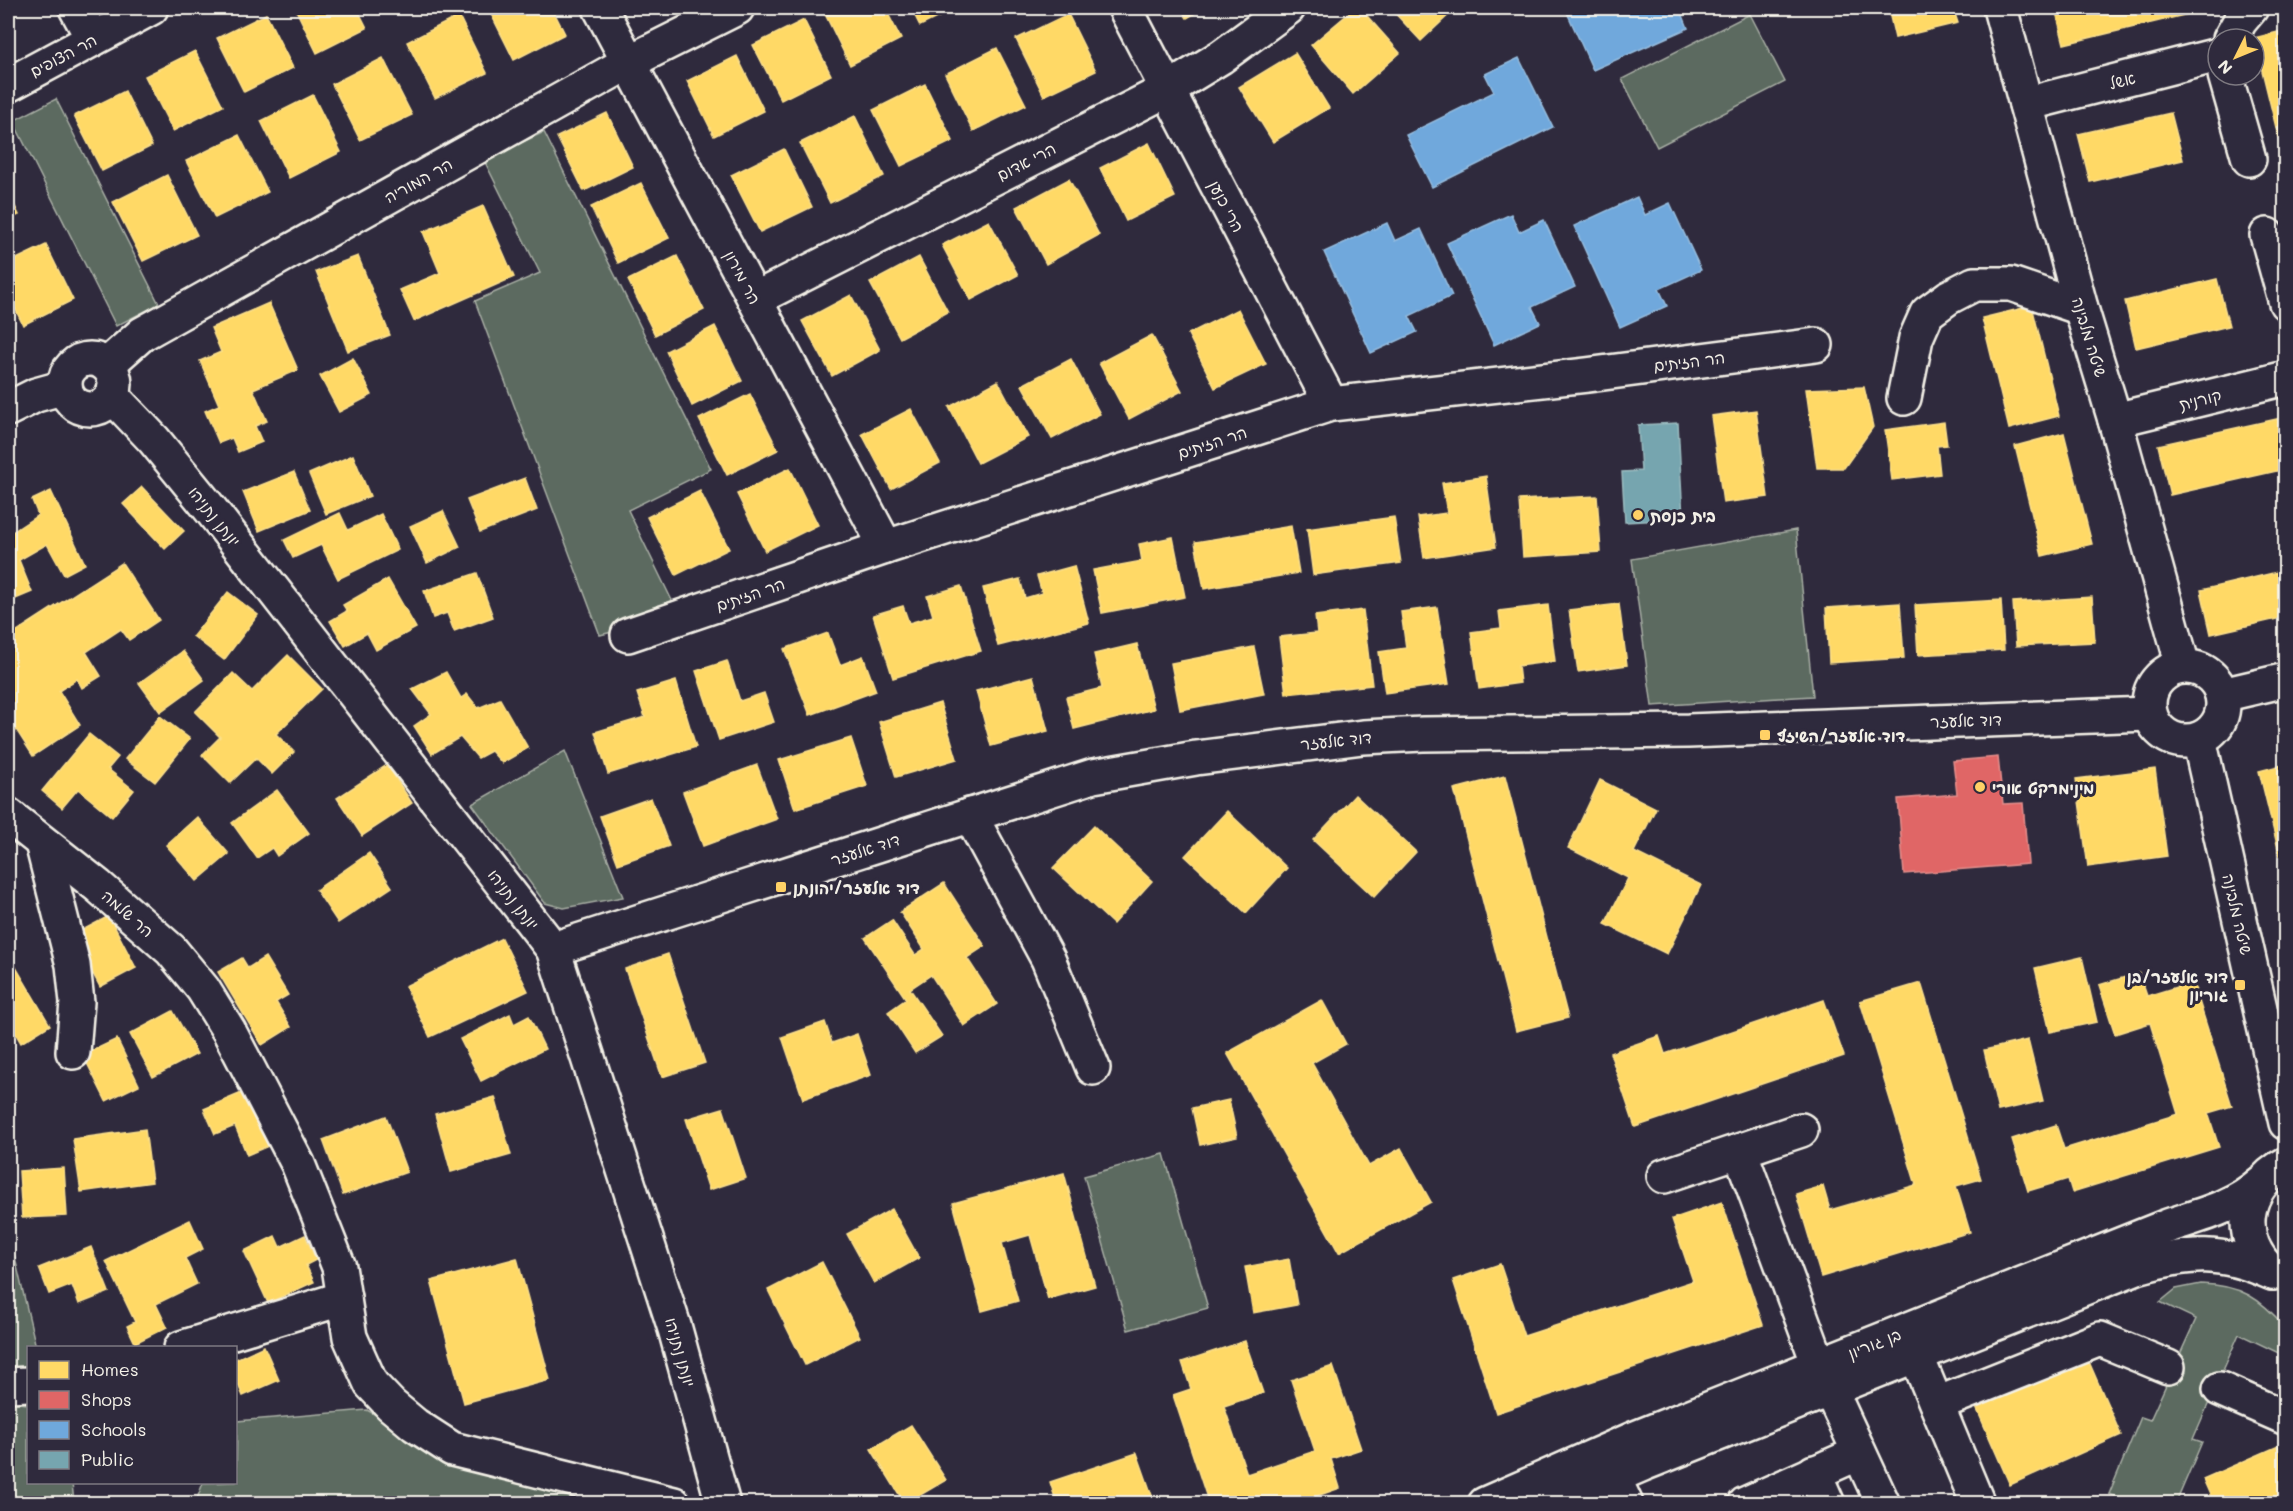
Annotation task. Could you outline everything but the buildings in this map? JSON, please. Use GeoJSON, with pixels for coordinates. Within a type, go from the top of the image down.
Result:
{"type":"FeatureCollection","features":[{"type":"Feature","properties":{"kind":"street"},"geometry":{"type":"LineString","coordinates":[[76,8],[93,39]]}},
{"type":"Feature","properties":{"kind":"street","name":"הר הצופים"},"geometry":{"type":"LineString","coordinates":[[8,85],[151,8]]}},
{"type":"Feature","properties":{"kind":"street","name":"הר מירון"},"geometry":{"type":"LineString","coordinates":[[600,8],[886,547]]}},
{"type":"Feature","properties":{"kind":"street","name":"הר המוריה"},"geometry":{"type":"LineString","coordinates":[[107,365],[142,334],[629,62],[737,8]]}},
{"type":"Feature","properties":{"kind":"street","name":"הרי כנען"},"geometry":{"type":"LineString","coordinates":[[1125,8],[1331,404]]}},
{"type":"Feature","properties":{"kind":"street","name":"הרי אדום"},"geometry":{"type":"LineString","coordinates":[[755,299],[1167,90],[1221,57],[1288,8]]}},
{"type":"Feature","properties":{"kind":"street","name":"שיטה מלבינה"},"geometry":{"type":"LineString","coordinates":[[2000,8],[2081,308],[2115,420],[2183,666]]}},
{"type":"Feature","properties":{"kind":"street"},"geometry":{"type":"LineString","coordinates":[[2237,27],[2251,8]]}},
{"type":"Feature","properties":{"kind":"street","name":"אשל"},"geometry":{"type":"LineString","coordinates":[[2026,104],[2206,58]]}},
{"type":"Feature","properties":{"kind":"street"},"geometry":{"type":"LineString","coordinates":[[2228,87],[2249,159]]}},
{"type":"Feature","properties":{"kind":"street"},"geometry":{"type":"LineString","coordinates":[[2267,235],[2286,303]]}},
{"type":"Feature","properties":{"kind":"street"},"geometry":{"type":"LineString","coordinates":[[1904,398],[1916,338],[1927,313],[1949,297],[1974,284],[2011,284],[2081,308]]}},
{"type":"Feature","properties":{"kind":"street","name":"הר הזיתים"},"geometry":{"type":"LineString","coordinates":[[628,635],[886,547],[1331,404],[1587,375],[1816,345]]}},
{"type":"Feature","properties":{"kind":"street"},"geometry":{"type":"LineString","coordinates":[[82,360],[99,360],[107,365],[115,379],[113,397],[101,407],[84,409],[72,403],[65,387],[69,370],[82,360]]}},
{"type":"Feature","properties":{"kind":"street","name":"קורנית"},"geometry":{"type":"LineString","coordinates":[[2115,420],[2286,378]]}},
{"type":"Feature","properties":{"kind":"street"},"geometry":{"type":"LineString","coordinates":[[8,409],[36,395],[65,387]]}},
{"type":"Feature","properties":{"kind":"street","name":"יונתן נתניהו"},"geometry":{"type":"LineString","coordinates":[[113,397],[154,440],[204,501],[553,949],[675,1329],[723,1503]]}},
{"type":"Feature","properties":{"kind":"street"},"geometry":{"type":"LineString","coordinates":[[2183,666],[2196,667],[2208,673],[2217,683],[2222,695],[2221,717],[2216,726],[2199,739],[2186,742],[2174,740],[2154,725],[2149,714],[2148,703],[2155,682],[2162,674],[2183,666]]}},
{"type":"Feature","properties":{"kind":"street"},"geometry":{"type":"LineString","coordinates":[[2222,695],[2286,680]]}},
{"type":"Feature","properties":{"kind":"street","name":"דוד אלעזר"},"geometry":{"type":"LineString","coordinates":[[553,949],[1093,776],[1196,758],[1363,737],[1423,734],[1688,731],[2149,714]]}},
{"type":"Feature","properties":{"kind":"street","name":"שיטה מלבינה"},"geometry":{"type":"LineString","coordinates":[[2199,739],[2286,1123]]}},
{"type":"Feature","properties":{"kind":"street","name":"הר שלמה"},"geometry":{"type":"LineString","coordinates":[[8,815],[98,886],[171,950],[203,989],[229,1031],[298,1164],[339,1267],[350,1337],[371,1384],[391,1405],[415,1425],[452,1449],[674,1503]]}},
{"type":"Feature","properties":{"kind":"street"},"geometry":{"type":"LineString","coordinates":[[970,815],[1048,959],[1093,1068]]}},
{"type":"Feature","properties":{"kind":"street"},"geometry":{"type":"LineString","coordinates":[[42,843],[72,964],[76,1002],[73,1052]]}},
{"type":"Feature","properties":{"kind":"street"},"geometry":{"type":"LineString","coordinates":[[1664,1176],[1802,1131]]}},
{"type":"Feature","properties":{"kind":"street"},"geometry":{"type":"LineString","coordinates":[[1740,1151],[1825,1377],[1882,1503]]}},
{"type":"Feature","properties":{"kind":"street"},"geometry":{"type":"LineString","coordinates":[[2273,1174],[2251,1201],[2248,1230],[2258,1257],[2279,1276]]}},
{"type":"Feature","properties":{"kind":"street","name":"בן גוריון"},"geometry":{"type":"LineString","coordinates":[[1550,1503],[1619,1490],[1825,1377],[2165,1227],[2222,1208],[2241,1199],[2273,1174]]}},
{"type":"Feature","properties":{"kind":"street","name":"בן גוריון"},"geometry":{"type":"LineString","coordinates":[[1485,1503],[1633,1439],[1825,1377],[1916,1355],[2137,1267],[2164,1259],[2216,1256],[2244,1260],[2279,1276]]}},
{"type":"Feature","properties":{"kind":"street"},"geometry":{"type":"LineString","coordinates":[[184,1346],[344,1298]]}},
{"type":"Feature","properties":{"kind":"street"},"geometry":{"type":"LineString","coordinates":[[1937,1404],[2100,1338],[2168,1367]]}},
{"type":"Feature","properties":{"kind":"street"},"geometry":{"type":"LineString","coordinates":[[1916,1355],[1978,1503]]}},
{"type":"Feature","properties":{"kind":"street"},"geometry":{"type":"LineString","coordinates":[[8,1385],[27,1384]]}},
{"type":"Feature","properties":{"kind":"street"},"geometry":{"type":"LineString","coordinates":[[2220,1389],[2286,1418]]}},
{"type":"Feature","properties":{"kind":"street"},"geometry":{"type":"LineString","coordinates":[[1751,1502],[1859,1453]]}},
{"type":"Feature","properties":{"kind":"street"},"geometry":{"type":"LineString","coordinates":[[1814,1472],[1828,1503]]}},
{"type":"Feature","properties":{"kind":"green space"},"geometry":{"type":"Polygon","coordinates":[[[1750,14],[1785,82],[1657,147],[1622,79],[1750,14]]]}},
{"type":"Feature","properties":{"kind":"green space"},"geometry":{"type":"Polygon","coordinates":[[[56,99],[159,304],[116,326],[13,121],[56,99]]]}},
{"type":"Feature","properties":{"kind":"green space"},"geometry":{"type":"Polygon","coordinates":[[[544,132],[711,469],[628,510],[679,615],[600,635],[475,301],[540,273],[484,160],[544,132]]]}},
{"type":"Feature","properties":{"kind":"green space"},"geometry":{"type":"Polygon","coordinates":[[[1796,530],[1813,696],[1652,706],[1632,559],[1796,530]]]}},
{"type":"Feature","properties":{"kind":"green space"},"geometry":{"type":"Polygon","coordinates":[[[565,751],[623,897],[564,908],[545,903],[472,804],[565,751]]]}},
{"type":"Feature","properties":{"kind":"green space"},"geometry":{"type":"Polygon","coordinates":[[[1164,1154],[1208,1308],[1128,1330],[1084,1176],[1164,1154]]]}},
{"type":"Feature","properties":{"kind":"green space"},"geometry":{"type":"Polygon","coordinates":[[[8,1228],[36,1346],[27,1346],[27,1367],[8,1371],[8,1228]]]}},
{"type":"Feature","properties":{"kind":"green space"},"geometry":{"type":"Polygon","coordinates":[[[2201,1284],[2239,1290],[2267,1308],[2285,1327],[2285,1356],[2239,1334],[2193,1439],[2202,1442],[2176,1503],[2118,1503],[2120,1498],[2109,1494],[2141,1417],[2150,1420],[2196,1319],[2160,1302],[2176,1289],[2201,1284]]]}},
{"type":"Feature","properties":{"kind":"green space"},"geometry":{"type":"Polygon","coordinates":[[[8,1402],[27,1404],[27,1484],[72,1484],[74,1503],[8,1503],[8,1402]]]}},
{"type":"Feature","properties":{"kind":"green space"},"geometry":{"type":"Polygon","coordinates":[[[367,1410],[420,1440],[653,1504],[195,1504],[203,1484],[237,1484],[237,1421],[367,1410]]]}},
{"type":"Feature","properties":{"kind":"place","name":"בית כנסת"},"geometry":{"type":"Point","coordinates":[1638,515]}},
{"type":"Feature","properties":{"kind":"place","name":"דוד אלעזר/השיזף"},"geometry":{"type":"Point","coordinates":[1765,735]}},
{"type":"Feature","properties":{"kind":"place","name":"מינימרקט אורי"},"geometry":{"type":"Point","coordinates":[1980,787]}},
{"type":"Feature","properties":{"kind":"place","name":"דוד אלעזר/יהונתן"},"geometry":{"type":"Point","coordinates":[781,887]}},
{"type":"Feature","properties":{"kind":"place","name":"דוד אלעזר/בן גוריון"},"geometry":{"type":"Point","coordinates":[2240,985]}}]}
